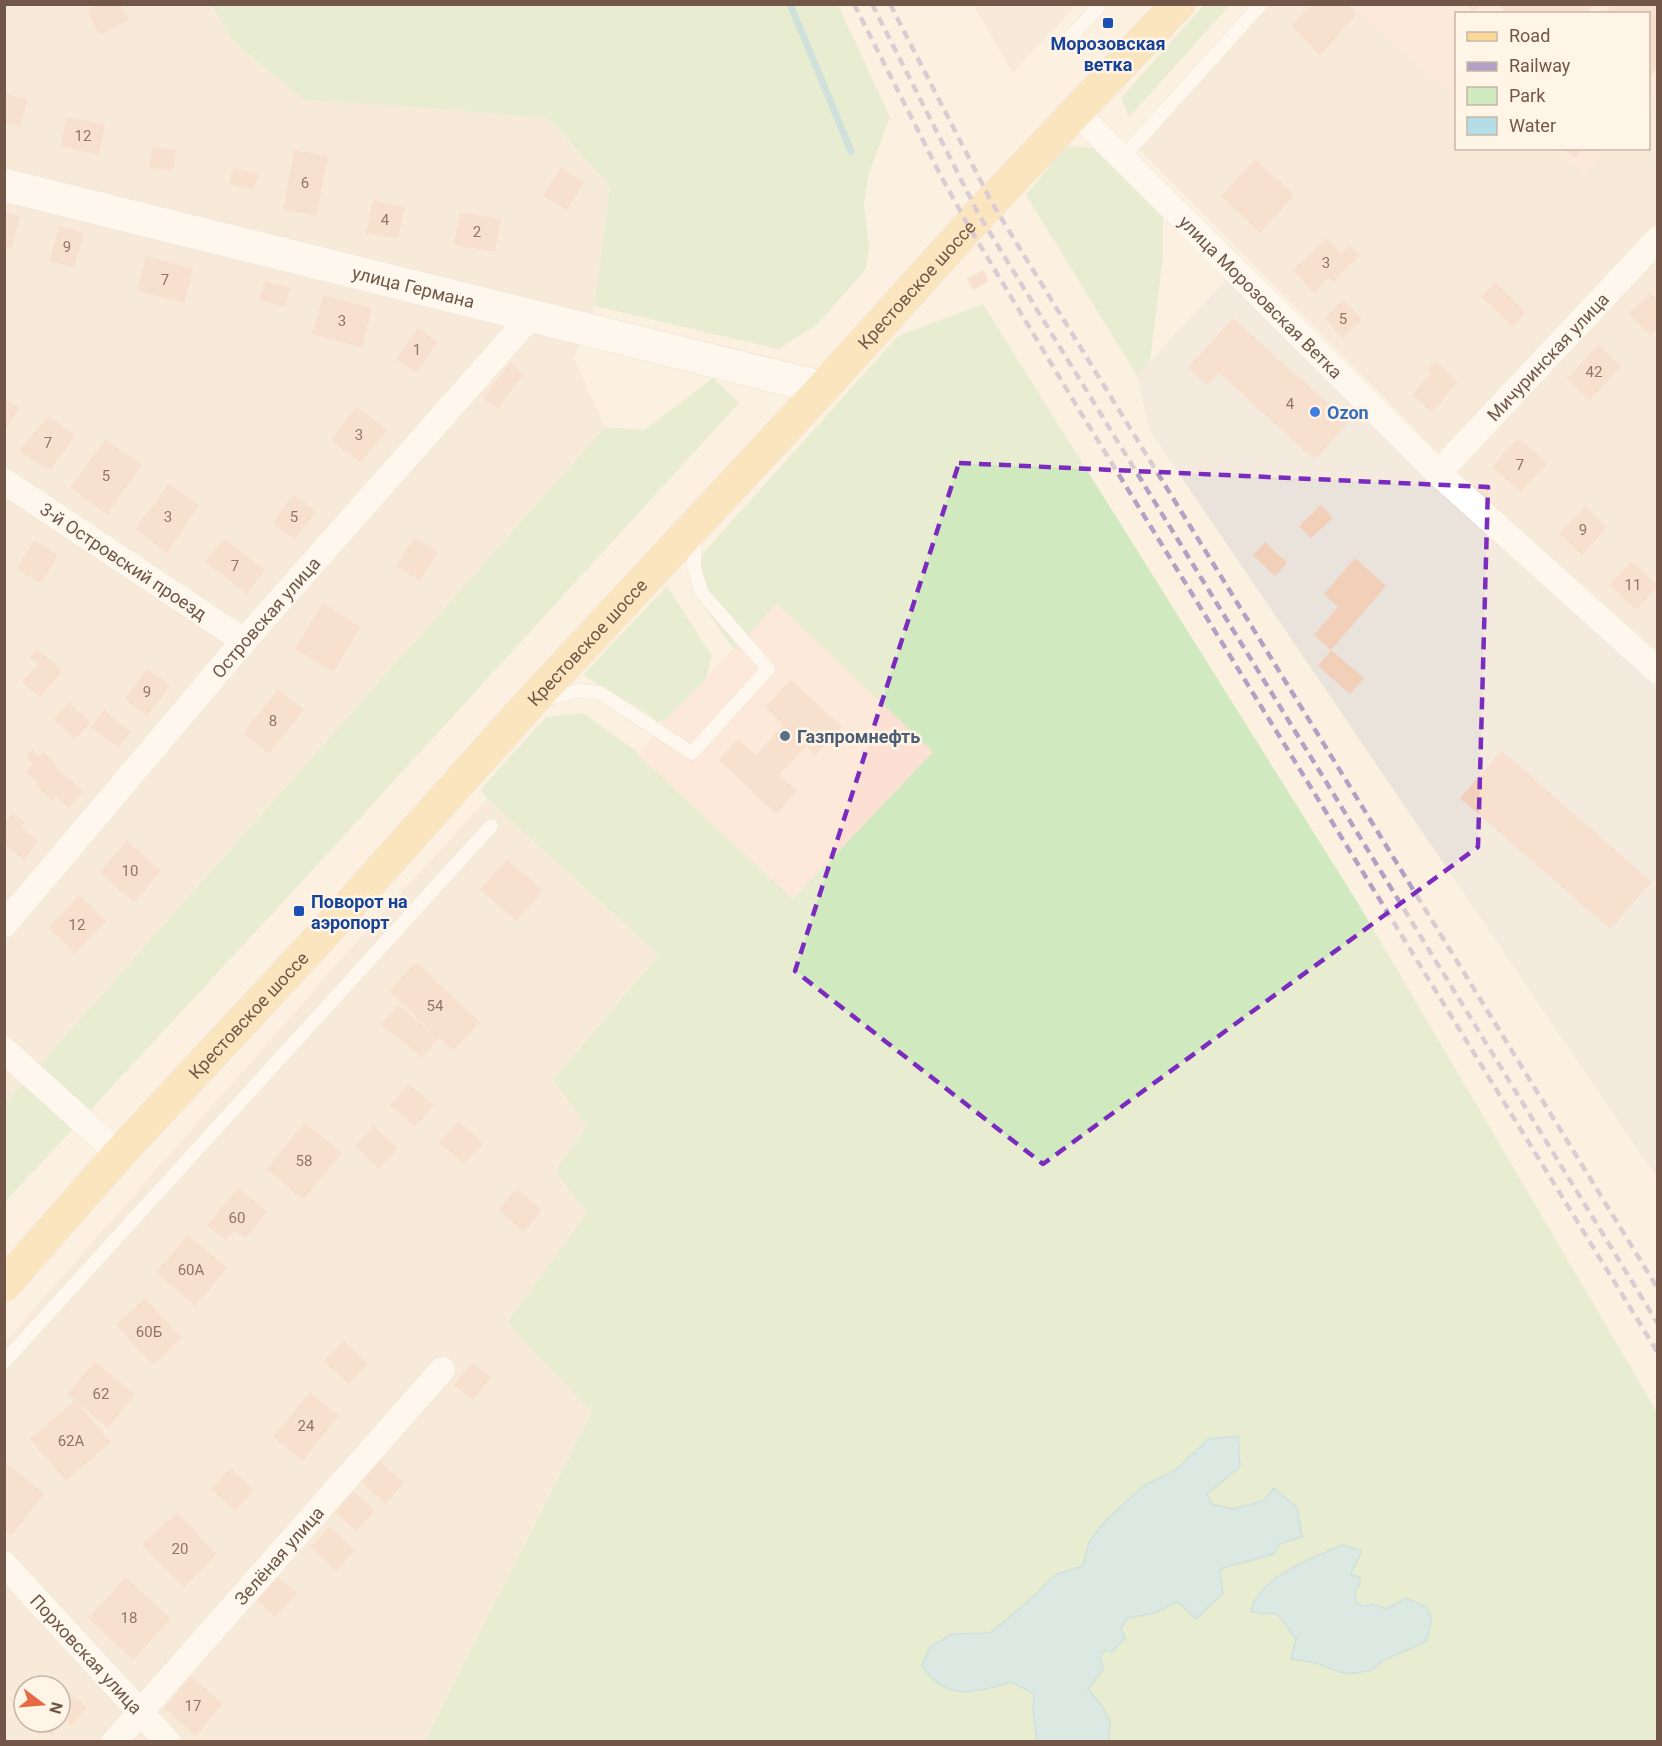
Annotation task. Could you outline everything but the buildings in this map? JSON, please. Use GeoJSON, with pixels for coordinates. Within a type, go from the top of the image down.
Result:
{"type":"FeatureCollection","features":[{"type":"Feature","properties":{"kind":"main road","name":"Крестовское шоссе"},"geometry":{"type":"LineString","coordinates":[[4,1285],[119,1154],[328,929],[531,702],[1178,4]]}},
{"type":"Feature","properties":{"kind":"street","name":"улица Морозовская Ветка"},"geometry":{"type":"LineString","coordinates":[[1077,113],[1438,473],[1658,671]]}},
{"type":"Feature","properties":{"kind":"street","name":"улица Германа"},"geometry":{"type":"LineString","coordinates":[[4,185],[823,388]]}},
{"type":"Feature","properties":{"kind":"street","name":"Мичуринская улица"},"geometry":{"type":"LineString","coordinates":[[1438,473],[1658,239]]}},
{"type":"Feature","properties":{"kind":"street","name":"Островская улица"},"geometry":{"type":"LineString","coordinates":[[4,925],[244,642],[531,316]]}},
{"type":"Feature","properties":{"kind":"street","name":"3-й Островский проезд"},"geometry":{"type":"LineString","coordinates":[[4,481],[244,642]]}},
{"type":"Feature","properties":{"kind":"street"},"geometry":{"type":"LineString","coordinates":[[4,1050],[119,1154]]}},
{"type":"Feature","properties":{"kind":"street","name":"Зелёная улица"},"geometry":{"type":"LineString","coordinates":[[114,1742],[442,1370]]}},
{"type":"Feature","properties":{"kind":"street","name":"Порховская улица"},"geometry":{"type":"LineString","coordinates":[[4,1564],[168,1742]]}},
{"type":"Feature","properties":{"kind":"lane"},"geometry":{"type":"LineString","coordinates":[[1067,41],[1101,4]]}},
{"type":"Feature","properties":{"kind":"lane"},"geometry":{"type":"LineString","coordinates":[[1122,158],[1262,4]]}},
{"type":"Feature","properties":{"kind":"lane"},"geometry":{"type":"LineString","coordinates":[[531,702],[579,690],[600,693],[692,753],[768,669],[701,592],[694,567],[694,543],[702,516]]}},
{"type":"Feature","properties":{"kind":"lane"},"geometry":{"type":"LineString","coordinates":[[4,1362],[491,826]]}},
{"type":"Feature","properties":{"kind":"highlighted area"},"geometry":{"type":"Polygon","coordinates":[[[959,463],[1488,487],[1478,847],[1043,1164],[795,971],[959,463]]]}},
{"type":"Feature","properties":{"kind":"shaded area"},"geometry":{"type":"Polygon","coordinates":[[[5,5],[211,5],[233,41],[457,110],[548,119],[610,187],[594,306],[574,358],[605,427],[5,1104],[5,5]]]}},
{"type":"Feature","properties":{"kind":"shaded area"},"geometry":{"type":"Polygon","coordinates":[[[973,5],[1076,5],[1013,73],[973,5]]]}},
{"type":"Feature","properties":{"kind":"shaded area"},"geometry":{"type":"Polygon","coordinates":[[[1264,5],[1352,5],[1455,98],[1455,150],[1559,150],[1584,173],[1606,150],[1650,150],[1650,103],[1657,95],[1657,651],[1465,480],[1137,147],[1264,5]]]}},
{"type":"Feature","properties":{"kind":"shaded area"},"geometry":{"type":"Polygon","coordinates":[[[1352,5],[1657,5],[1657,95],[1650,103],[1650,12],[1455,12],[1455,98],[1352,5]]]}},
{"type":"Feature","properties":{"kind":"shaded area"},"geometry":{"type":"Polygon","coordinates":[[[1559,150],[1606,150],[1584,173],[1559,150]]]}},
{"type":"Feature","properties":{"kind":"shaded area"},"geometry":{"type":"Polygon","coordinates":[[[1228,277],[1657,681],[1657,1178],[1150,431],[1137,376],[1228,277]]]}},
{"type":"Feature","properties":{"kind":"shaded area","name":"Газпромнефть"},"geometry":{"type":"Polygon","coordinates":[[[777,603],[933,752],[793,899],[638,755],[665,721],[777,603]]]}},
{"type":"Feature","properties":{"kind":"shaded area"},"geometry":{"type":"Polygon","coordinates":[[[487,799],[659,955],[553,1078],[587,1126],[555,1171],[587,1213],[508,1323],[592,1412],[424,1741],[5,1742],[5,1342],[377,918],[487,799]]]}},
{"type":"Feature","properties":{"kind":"green space"},"geometry":{"type":"Polygon","coordinates":[[[211,5],[838,5],[890,117],[869,173],[864,203],[869,248],[866,269],[817,325],[778,349],[594,306],[610,187],[549,119],[457,110],[304,100],[233,41],[211,5]]]}},
{"type":"Feature","properties":{"kind":"green space"},"geometry":{"type":"Polygon","coordinates":[[[1204,5],[1230,5],[1129,117],[1121,98],[1204,5]]]}},
{"type":"Feature","properties":{"kind":"green space"},"geometry":{"type":"Polygon","coordinates":[[[1066,146],[1104,149],[1163,209],[1163,257],[1150,362],[1137,376],[1026,195],[1066,146]]]}},
{"type":"Feature","properties":{"kind":"green space"},"geometry":{"type":"Polygon","coordinates":[[[983,304],[1359,905],[1657,1412],[1657,1741],[1109,1741],[1109,1724],[1106,1713],[1088,1690],[1103,1670],[1106,1648],[1128,1618],[1155,1613],[1178,1602],[1219,1569],[1273,1554],[1263,1501],[1232,1509],[1212,1504],[1206,1495],[1240,1467],[1238,1436],[1208,1439],[1177,1469],[1145,1485],[1105,1521],[1089,1542],[1083,1566],[1057,1574],[990,1633],[952,1634],[986,1689],[1012,1682],[1034,1694],[1033,1711],[1037,1741],[424,1742],[592,1412],[507,1323],[587,1213],[555,1171],[587,1126],[553,1079],[659,955],[487,799],[481,789],[546,717],[583,713],[636,751],[793,899],[933,752],[777,604],[734,650],[695,594],[688,570],[898,336],[983,304]],[[1342,1545],[1281,1573],[1254,1601],[1277,1618],[1297,1639],[1292,1659],[1316,1663],[1340,1672],[1372,1670],[1382,1661],[1426,1642],[1389,1611],[1355,1602],[1355,1591],[1360,1584],[1359,1577],[1351,1575],[1352,1566],[1360,1557],[1342,1545]]]}},
{"type":"Feature","properties":{"kind":"green space"},"geometry":{"type":"Polygon","coordinates":[[[713,378],[739,403],[296,888],[5,1202],[5,1104],[605,427],[644,430],[713,378]]]}},
{"type":"Feature","properties":{"kind":"green space"},"geometry":{"type":"Polygon","coordinates":[[[667,586],[712,656],[706,679],[665,721],[653,721],[648,714],[583,675],[667,586]]]}},
{"type":"Feature","properties":{"kind":"water"},"geometry":{"type":"Polygon","coordinates":[[[1238,1436],[1240,1467],[1207,1494],[1212,1504],[1232,1509],[1263,1501],[1274,1488],[1297,1508],[1302,1537],[1279,1544],[1274,1554],[1220,1569],[1223,1593],[1196,1619],[1178,1602],[1155,1613],[1128,1618],[1121,1628],[1125,1638],[1112,1652],[1105,1650],[1101,1657],[1103,1670],[1088,1689],[1102,1706],[1110,1721],[1109,1741],[1037,1741],[1033,1711],[1034,1694],[1012,1682],[974,1691],[952,1690],[932,1678],[922,1666],[930,1647],[952,1634],[990,1633],[1057,1574],[1083,1566],[1089,1542],[1105,1521],[1145,1485],[1177,1469],[1208,1439],[1238,1436]]]}},
{"type":"Feature","properties":{"kind":"water"},"geometry":{"type":"Polygon","coordinates":[[[1342,1545],[1361,1550],[1351,1575],[1360,1577],[1360,1584],[1355,1591],[1355,1602],[1364,1606],[1373,1604],[1386,1609],[1406,1598],[1427,1607],[1432,1620],[1426,1642],[1382,1661],[1372,1670],[1350,1674],[1316,1663],[1291,1659],[1296,1639],[1284,1622],[1274,1613],[1261,1614],[1251,1611],[1256,1598],[1276,1578],[1342,1545]]]}},
{"type":"Feature","properties":{"kind":"waterway"},"geometry":{"type":"LineString","coordinates":[[790,4],[851,151]]}},
{"type":"Feature","properties":{"kind":"railway"},"geometry":{"type":"LineString","coordinates":[[854,4],[969,227],[1658,1353]]}},
{"type":"Feature","properties":{"kind":"railway"},"geometry":{"type":"LineString","coordinates":[[872,4],[979,215],[1658,1324]]}},
{"type":"Feature","properties":{"kind":"railway"},"geometry":{"type":"LineString","coordinates":[[890,4],[992,203],[1658,1289]]}},
{"type":"Feature","properties":{"kind":"place","name":"Морозовская ветка"},"geometry":{"type":"Point","coordinates":[1108,23]}},
{"type":"Feature","properties":{"kind":"place","name":"Ozon"},"geometry":{"type":"Point","coordinates":[1315,412]}},
{"type":"Feature","properties":{"kind":"place","name":"Газпромнефть"},"geometry":{"type":"Point","coordinates":[785,736]}},
{"type":"Feature","properties":{"kind":"place","name":"Поворот на аэропорт"},"geometry":{"type":"Point","coordinates":[299,911]}}]}
